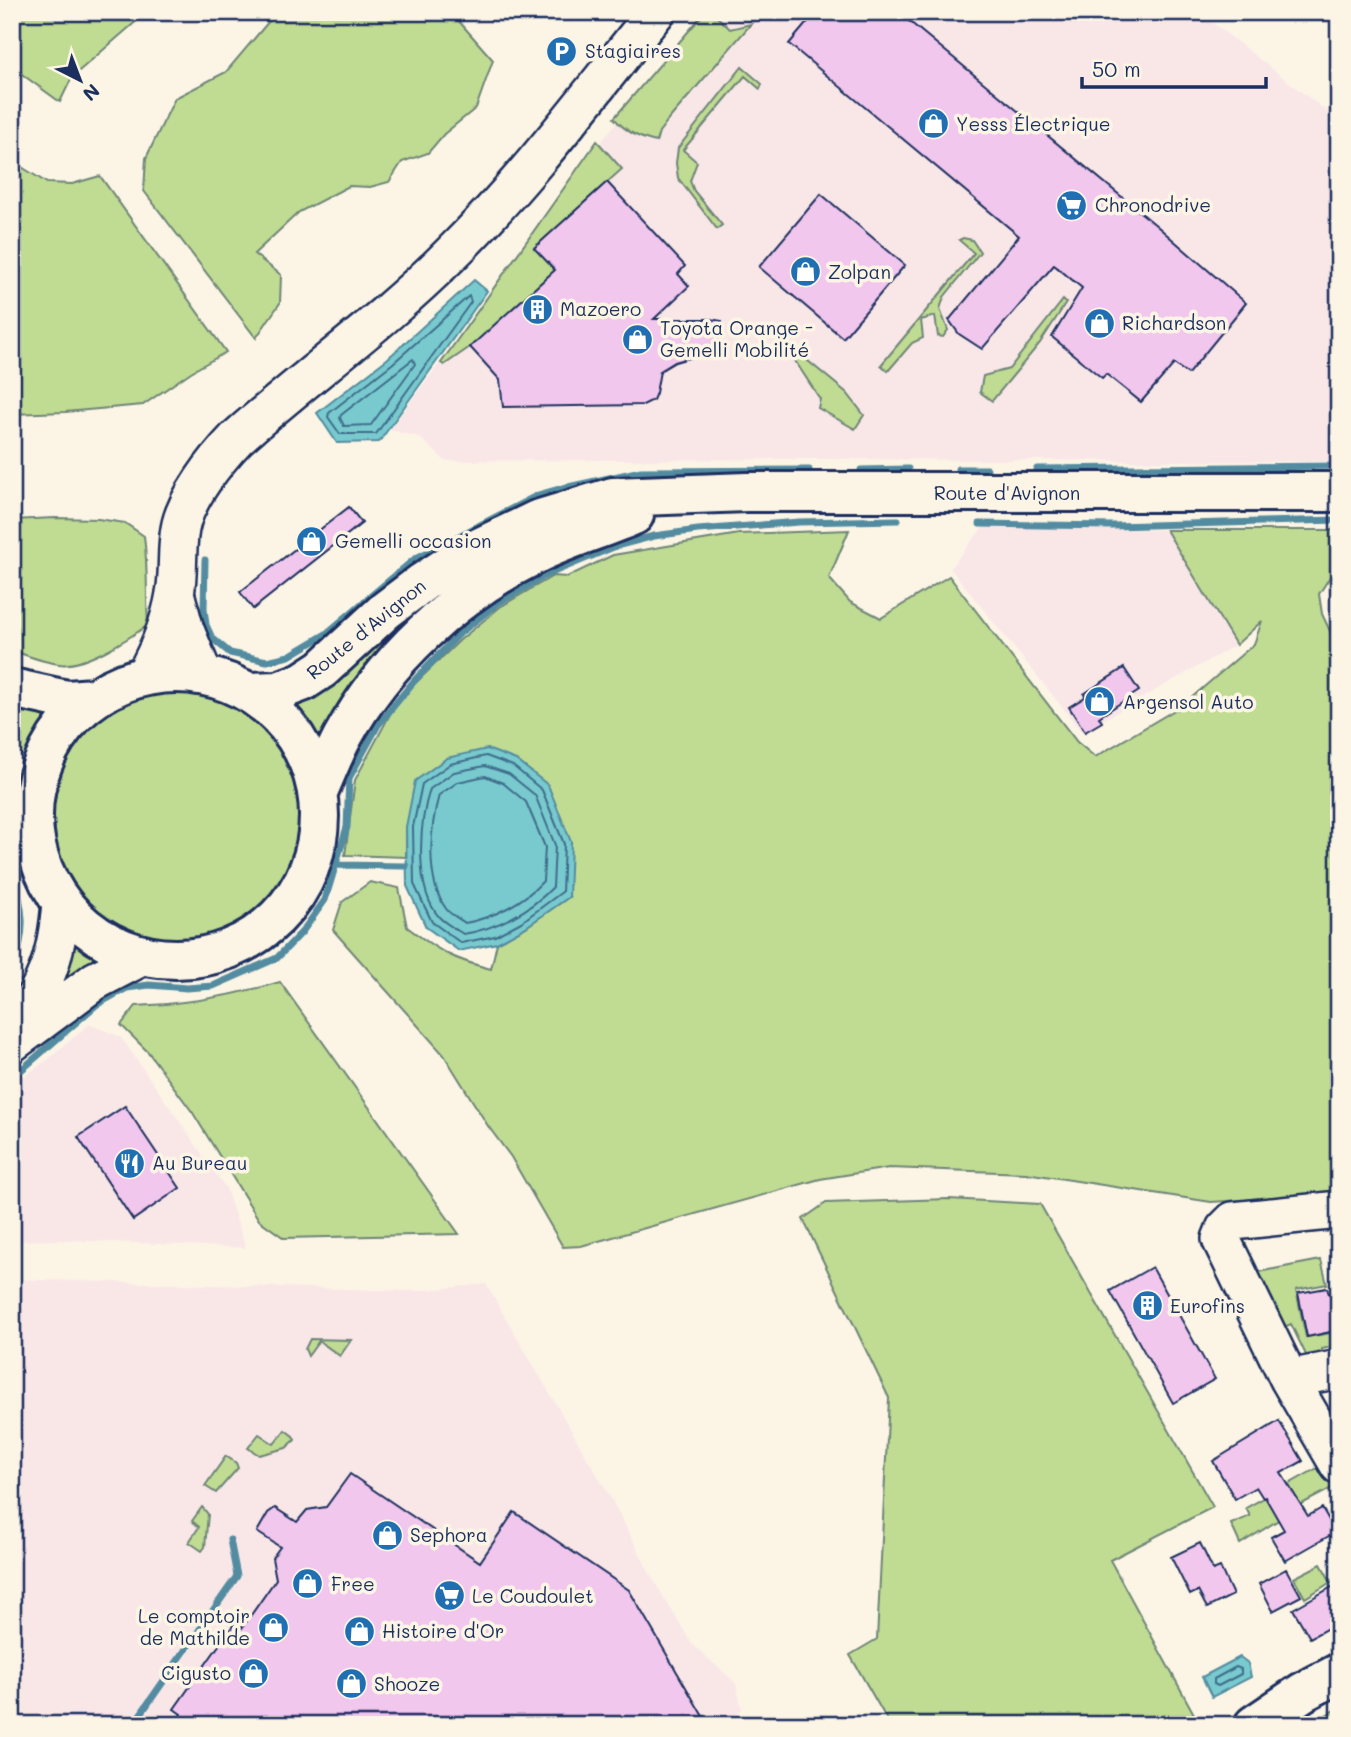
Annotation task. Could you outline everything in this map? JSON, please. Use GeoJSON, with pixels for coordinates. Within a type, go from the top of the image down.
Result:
{"type":"FeatureCollection","features":[{"type":"Feature","properties":{"kind":"main road","name":"Route d'Avignon"},"geometry":{"type":"LineString","coordinates":[[250,692],[278,691],[322,669],[386,611],[462,556],[537,520],[614,497],[747,492],[1339,492]]}},
{"type":"Feature","properties":{"kind":"main road","name":"Route d'Avignon"},"geometry":{"type":"LineString","coordinates":[[318,792],[342,738],[379,682],[449,609],[491,579],[535,555],[676,496]]}},
{"type":"Feature","properties":{"kind":"main road"},"geometry":{"type":"LineString","coordinates":[[174,672],[203,674],[250,692],[275,710],[295,734],[310,762],[318,792],[320,827],[312,861],[297,893],[274,920],[246,941],[213,955],[178,959],[143,956],[119,948],[97,936],[61,902],[48,882],[22,800],[37,780],[49,749],[69,721],[94,698],[118,684],[145,675],[174,672]]}},
{"type":"Feature","properties":{"kind":"main road"},"geometry":{"type":"LineString","coordinates":[[12,688],[67,700],[94,698]]}},
{"type":"Feature","properties":{"kind":"main road"},"geometry":{"type":"LineString","coordinates":[[1254,1725],[1303,1692],[1339,1673]]}},
{"type":"Feature","properties":{"kind":"main road"},"geometry":{"type":"LineString","coordinates":[[1301,1725],[1339,1700]]}},
{"type":"Feature","properties":{"kind":"street"},"geometry":{"type":"LineString","coordinates":[[145,675],[164,634],[175,593],[180,527],[198,488],[216,460],[237,438],[391,310],[449,257],[547,149],[656,12]]}},
{"type":"Feature","properties":{"kind":"street"},"geometry":{"type":"LineString","coordinates":[[175,593],[185,630],[203,674]]}},
{"type":"Feature","properties":{"kind":"street"},"geometry":{"type":"LineString","coordinates":[[12,1031],[42,987],[54,957],[61,902]]}},
{"type":"Feature","properties":{"kind":"street"},"geometry":{"type":"LineString","coordinates":[[12,1044],[95,981],[143,956]]}},
{"type":"Feature","properties":{"kind":"street"},"geometry":{"type":"LineString","coordinates":[[1339,1210],[1233,1221],[1225,1229],[1221,1239],[1289,1379],[1339,1465]]}},
{"type":"Feature","properties":{"kind":"street"},"geometry":{"type":"LineString","coordinates":[[1289,1379],[1339,1369]]}},
{"type":"Feature","properties":{"kind":"shaded area"},"geometry":{"type":"Polygon","coordinates":[[[708,12],[1199,12],[1329,113],[1339,94],[1339,462],[824,459],[445,461],[419,437],[389,430],[515,263],[606,135],[708,12]]]}},
{"type":"Feature","properties":{"kind":"shaded area"},"geometry":{"type":"Polygon","coordinates":[[[984,526],[1166,530],[1236,645],[1082,732],[950,568],[984,526]]]}},
{"type":"Feature","properties":{"kind":"shaded area"},"geometry":{"type":"Polygon","coordinates":[[[89,1024],[121,1037],[226,1188],[246,1248],[67,1240],[12,1241],[12,1085],[51,1057],[89,1024]]]}},
{"type":"Feature","properties":{"kind":"shaded area"},"geometry":{"type":"Polygon","coordinates":[[[12,1279],[414,1291],[486,1284],[692,1644],[736,1683],[742,1710],[722,1725],[12,1725],[12,1279]]]}},
{"type":"Feature","properties":{"kind":"green space"},"geometry":{"type":"Polygon","coordinates":[[[12,12],[147,12],[72,77],[60,102],[12,67],[12,12]]]}},
{"type":"Feature","properties":{"kind":"green space"},"geometry":{"type":"Polygon","coordinates":[[[429,12],[457,19],[493,60],[476,108],[444,134],[428,153],[402,162],[389,182],[370,187],[349,186],[299,212],[254,254],[281,275],[280,303],[256,338],[144,191],[146,158],[175,98],[226,72],[275,14],[429,12]]]}},
{"type":"Feature","properties":{"kind":"green space"},"geometry":{"type":"Polygon","coordinates":[[[705,12],[712,12],[730,29],[751,24],[669,119],[659,132],[656,142],[628,131],[614,118],[705,12]]]}},
{"type":"Feature","properties":{"kind":"green space"},"geometry":{"type":"Polygon","coordinates":[[[742,67],[762,84],[760,89],[745,76],[683,150],[697,162],[690,181],[694,191],[722,225],[717,229],[678,178],[678,148],[742,67]]]}},
{"type":"Feature","properties":{"kind":"green space"},"geometry":{"type":"Polygon","coordinates":[[[597,141],[622,169],[535,247],[555,270],[470,347],[444,365],[441,363],[597,141]]]}},
{"type":"Feature","properties":{"kind":"green space"},"geometry":{"type":"Polygon","coordinates":[[[17,164],[47,183],[72,184],[100,176],[226,352],[143,405],[12,414],[12,166],[17,164]]]}},
{"type":"Feature","properties":{"kind":"green space"},"geometry":{"type":"Polygon","coordinates":[[[959,240],[972,240],[980,252],[944,297],[940,309],[948,330],[943,337],[938,336],[935,316],[921,320],[923,338],[912,343],[888,371],[881,365],[974,253],[959,240]]]}},
{"type":"Feature","properties":{"kind":"green space"},"geometry":{"type":"Polygon","coordinates":[[[1063,300],[1066,303],[1040,343],[992,401],[980,392],[983,376],[1009,369],[1063,300]]]}},
{"type":"Feature","properties":{"kind":"green space"},"geometry":{"type":"Polygon","coordinates":[[[780,338],[847,393],[864,415],[855,429],[818,408],[820,399],[780,338]]]}},
{"type":"Feature","properties":{"kind":"green space"},"geometry":{"type":"Polygon","coordinates":[[[55,518],[125,523],[144,536],[148,625],[105,651],[69,664],[47,662],[12,650],[12,520],[55,518]]]}},
{"type":"Feature","properties":{"kind":"green space"},"geometry":{"type":"Polygon","coordinates":[[[849,530],[829,578],[850,602],[881,618],[949,576],[1077,742],[1095,757],[1183,705],[1254,644],[1262,621],[1236,645],[1166,530],[1339,530],[1339,563],[1319,594],[1322,614],[1339,650],[1339,1194],[1211,1202],[1026,1173],[889,1168],[820,1179],[581,1246],[563,1247],[511,1157],[488,1126],[444,1055],[333,930],[342,902],[370,882],[399,888],[407,927],[446,953],[491,969],[497,943],[526,927],[569,897],[406,827],[406,857],[345,855],[355,780],[397,701],[460,640],[500,607],[553,576],[567,577],[613,555],[739,534],[849,530]]]}},
{"type":"Feature","properties":{"kind":"green space"},"geometry":{"type":"Polygon","coordinates":[[[431,600],[431,604],[324,737],[317,734],[298,706],[300,700],[376,639],[431,600]]]}},
{"type":"Feature","properties":{"kind":"green space"},"geometry":{"type":"Polygon","coordinates":[[[165,690],[189,690],[236,704],[266,726],[293,767],[300,791],[300,839],[293,863],[266,904],[225,931],[189,940],[165,940],[118,926],[97,912],[80,895],[66,874],[57,851],[52,827],[52,803],[66,756],[80,735],[97,718],[118,704],[141,695],[165,690]]]}},
{"type":"Feature","properties":{"kind":"green space"},"geometry":{"type":"Polygon","coordinates":[[[12,706],[46,714],[47,719],[26,758],[12,749],[12,706]]]}},
{"type":"Feature","properties":{"kind":"green space"},"geometry":{"type":"Polygon","coordinates":[[[72,939],[100,958],[58,1000],[72,939]]]}},
{"type":"Feature","properties":{"kind":"green space"},"geometry":{"type":"Polygon","coordinates":[[[280,982],[459,1234],[284,1238],[259,1220],[193,1113],[148,1052],[121,1025],[136,1006],[208,999],[280,982]]]}},
{"type":"Feature","properties":{"kind":"green space"},"geometry":{"type":"Polygon","coordinates":[[[949,1199],[1040,1204],[1213,1507],[1110,1560],[1200,1725],[890,1725],[850,1655],[877,1639],[889,1398],[803,1219],[826,1203],[949,1199]]]}},
{"type":"Feature","properties":{"kind":"green space"},"geometry":{"type":"Polygon","coordinates":[[[1321,1260],[1327,1284],[1296,1290],[1306,1337],[1332,1333],[1335,1346],[1322,1349],[1322,1354],[1306,1355],[1291,1324],[1284,1327],[1258,1272],[1321,1260]]]}},
{"type":"Feature","properties":{"kind":"green space"},"geometry":{"type":"Polygon","coordinates":[[[310,1339],[351,1340],[340,1356],[319,1341],[308,1356],[305,1349],[310,1339]]]}},
{"type":"Feature","properties":{"kind":"green space"},"geometry":{"type":"Polygon","coordinates":[[[285,1430],[295,1440],[286,1448],[259,1455],[248,1448],[259,1434],[274,1444],[285,1430]]]}},
{"type":"Feature","properties":{"kind":"green space"},"geometry":{"type":"Polygon","coordinates":[[[226,1456],[236,1463],[238,1468],[216,1493],[205,1486],[226,1456]]]}},
{"type":"Feature","properties":{"kind":"green space"},"geometry":{"type":"Polygon","coordinates":[[[1321,1466],[1334,1487],[1279,1516],[1280,1519],[1240,1544],[1231,1524],[1250,1516],[1246,1508],[1321,1466]]]}},
{"type":"Feature","properties":{"kind":"green space"},"geometry":{"type":"Polygon","coordinates":[[[202,1507],[208,1514],[205,1547],[202,1551],[189,1542],[199,1527],[192,1521],[202,1507]]]}},
{"type":"Feature","properties":{"kind":"green space"},"geometry":{"type":"Polygon","coordinates":[[[1321,1564],[1331,1582],[1305,1598],[1294,1578],[1321,1564]]]}},
{"type":"Feature","properties":{"kind":"green space"},"geometry":{"type":"Polygon","coordinates":[[[1339,1707],[1339,1716],[1325,1725],[1310,1725],[1339,1707]]]}},
{"type":"Feature","properties":{"kind":"water"},"geometry":{"type":"Polygon","coordinates":[[[474,280],[487,291],[379,442],[337,443],[317,413],[387,359],[474,280]]]}},
{"type":"Feature","properties":{"kind":"water"},"geometry":{"type":"Polygon","coordinates":[[[487,749],[516,760],[548,785],[571,842],[569,897],[526,927],[497,943],[459,951],[426,927],[407,886],[406,827],[415,781],[447,758],[487,749]]]}},
{"type":"Feature","properties":{"kind":"water"},"geometry":{"type":"Polygon","coordinates":[[[1240,1657],[1248,1663],[1251,1677],[1212,1697],[1202,1677],[1240,1657]]]}},
{"type":"Feature","properties":{"kind":"building"},"geometry":{"type":"Polygon","coordinates":[[[816,12],[898,12],[1246,303],[1188,374],[1174,364],[1141,402],[1106,374],[1102,378],[1052,337],[1082,288],[1054,265],[982,349],[959,334],[949,320],[1019,236],[789,44],[816,12]]]}},
{"type":"Feature","properties":{"kind":"building"},"geometry":{"type":"Polygon","coordinates":[[[607,182],[685,266],[678,274],[689,286],[654,319],[722,321],[718,356],[700,355],[675,362],[660,371],[653,400],[643,405],[503,407],[500,380],[470,347],[555,270],[534,248],[607,182]]]}},
{"type":"Feature","properties":{"kind":"building"},"geometry":{"type":"Polygon","coordinates":[[[821,194],[905,265],[843,338],[759,267],[821,194]]]}},
{"type":"Feature","properties":{"kind":"building"},"geometry":{"type":"Polygon","coordinates":[[[349,507],[362,523],[253,609],[240,592],[349,507]]]}},
{"type":"Feature","properties":{"kind":"building","name":"Argensol Auto"},"geometry":{"type":"Polygon","coordinates":[[[1124,668],[1139,691],[1099,717],[1102,722],[1085,732],[1069,707],[1124,668]]]}},
{"type":"Feature","properties":{"kind":"building","name":"Au Bureau"},"geometry":{"type":"Polygon","coordinates":[[[125,1106],[180,1188],[133,1220],[78,1137],[125,1106]]]}},
{"type":"Feature","properties":{"kind":"building"},"geometry":{"type":"Polygon","coordinates":[[[1152,1267],[1215,1379],[1173,1403],[1110,1291],[1152,1267]]]}},
{"type":"Feature","properties":{"kind":"building"},"geometry":{"type":"Polygon","coordinates":[[[1327,1288],[1329,1294],[1339,1293],[1339,1317],[1333,1318],[1335,1331],[1307,1337],[1298,1293],[1327,1288]]]}},
{"type":"Feature","properties":{"kind":"building"},"geometry":{"type":"Polygon","coordinates":[[[1279,1421],[1303,1461],[1281,1473],[1308,1516],[1322,1508],[1336,1532],[1285,1561],[1271,1537],[1284,1530],[1265,1497],[1263,1498],[1256,1487],[1235,1499],[1213,1461],[1279,1421]]]}},
{"type":"Feature","properties":{"kind":"building","name":"Le Coudoulet"},"geometry":{"type":"Polygon","coordinates":[[[350,1474],[480,1562],[514,1512],[629,1590],[708,1725],[174,1725],[181,1714],[174,1709],[234,1624],[242,1628],[276,1579],[272,1558],[280,1547],[257,1532],[268,1513],[275,1508],[297,1522],[307,1510],[326,1507],[350,1474]]]}},
{"type":"Feature","properties":{"kind":"building"},"geometry":{"type":"Polygon","coordinates":[[[1200,1543],[1213,1570],[1220,1567],[1233,1595],[1207,1608],[1198,1591],[1190,1595],[1171,1557],[1200,1543]]]}},
{"type":"Feature","properties":{"kind":"building"},"geometry":{"type":"Polygon","coordinates":[[[1286,1569],[1301,1596],[1273,1611],[1259,1584],[1286,1569]]]}},
{"type":"Feature","properties":{"kind":"building"},"geometry":{"type":"Polygon","coordinates":[[[1339,1583],[1339,1622],[1310,1638],[1293,1609],[1339,1583]]]}},
{"type":"Feature","properties":{"kind":"waterway"},"geometry":{"type":"LineString","coordinates":[[1037,469],[1339,466]]}},
{"type":"Feature","properties":{"kind":"waterway"},"geometry":{"type":"LineString","coordinates":[[861,470],[908,469]]}},
{"type":"Feature","properties":{"kind":"waterway"},"geometry":{"type":"LineString","coordinates":[[958,469],[987,469]]}},
{"type":"Feature","properties":{"kind":"waterway"},"geometry":{"type":"LineString","coordinates":[[205,560],[204,609],[206,625],[212,638],[230,653],[267,661],[289,656],[326,634],[416,558],[538,495],[641,471],[809,470]]}},
{"type":"Feature","properties":{"kind":"waterway"},"geometry":{"type":"LineString","coordinates":[[12,1078],[96,1005],[127,988],[149,985],[187,988],[213,986],[277,958],[302,932],[325,900],[347,827],[349,778],[378,725],[414,681],[460,633],[498,603],[546,575],[616,546],[654,536],[799,522],[898,520]]}},
{"type":"Feature","properties":{"kind":"waterway"},"geometry":{"type":"LineString","coordinates":[[980,524],[1113,526],[1339,520]]}},
{"type":"Feature","properties":{"kind":"waterway"},"geometry":{"type":"LineString","coordinates":[[337,865],[406,866]]}},
{"type":"Feature","properties":{"kind":"waterway"},"geometry":{"type":"LineString","coordinates":[[12,874],[22,921],[20,943],[12,967]]}},
{"type":"Feature","properties":{"kind":"waterway"},"geometry":{"type":"LineString","coordinates":[[133,1725],[237,1576],[230,1540]]}},
{"type":"Feature","properties":{"kind":"place","name":"Stagiaires"},"geometry":{"type":"Point","coordinates":[562,51]}},
{"type":"Feature","properties":{"kind":"place","name":"Yesss Électrique"},"geometry":{"type":"Point","coordinates":[933,124]}},
{"type":"Feature","properties":{"kind":"place","name":"Chronodrive"},"geometry":{"type":"Point","coordinates":[1072,205]}},
{"type":"Feature","properties":{"kind":"place","name":"Zolpan"},"geometry":{"type":"Point","coordinates":[805,272]}},
{"type":"Feature","properties":{"kind":"place","name":"Mazoero"},"geometry":{"type":"Point","coordinates":[537,309]}},
{"type":"Feature","properties":{"kind":"place","name":"Richardson"},"geometry":{"type":"Point","coordinates":[1099,323]}},
{"type":"Feature","properties":{"kind":"place","name":"Toyota Orange - Gemelli Mobilité"},"geometry":{"type":"Point","coordinates":[637,339]}},
{"type":"Feature","properties":{"kind":"place","name":"Gemelli occasion"},"geometry":{"type":"Point","coordinates":[312,541]}},
{"type":"Feature","properties":{"kind":"place","name":"Argensol Auto"},"geometry":{"type":"Point","coordinates":[1100,702]}},
{"type":"Feature","properties":{"kind":"place","name":"Au Bureau"},"geometry":{"type":"Point","coordinates":[129,1163]}},
{"type":"Feature","properties":{"kind":"place","name":"Eurofins"},"geometry":{"type":"Point","coordinates":[1147,1306]}},
{"type":"Feature","properties":{"kind":"place","name":"Sephora"},"geometry":{"type":"Point","coordinates":[387,1535]}},
{"type":"Feature","properties":{"kind":"place","name":"Free"},"geometry":{"type":"Point","coordinates":[308,1584]}},
{"type":"Feature","properties":{"kind":"place","name":"Le Coudoulet"},"geometry":{"type":"Point","coordinates":[449,1596]}},
{"type":"Feature","properties":{"kind":"place","name":"Le comptoir de Mathilde"},"geometry":{"type":"Point","coordinates":[273,1627]}},
{"type":"Feature","properties":{"kind":"place","name":"Histoire d'Or"},"geometry":{"type":"Point","coordinates":[359,1631]}},
{"type":"Feature","properties":{"kind":"place","name":"Cigusto"},"geometry":{"type":"Point","coordinates":[254,1673]}},
{"type":"Feature","properties":{"kind":"place","name":"Shooze"},"geometry":{"type":"Point","coordinates":[351,1684]}}]}
